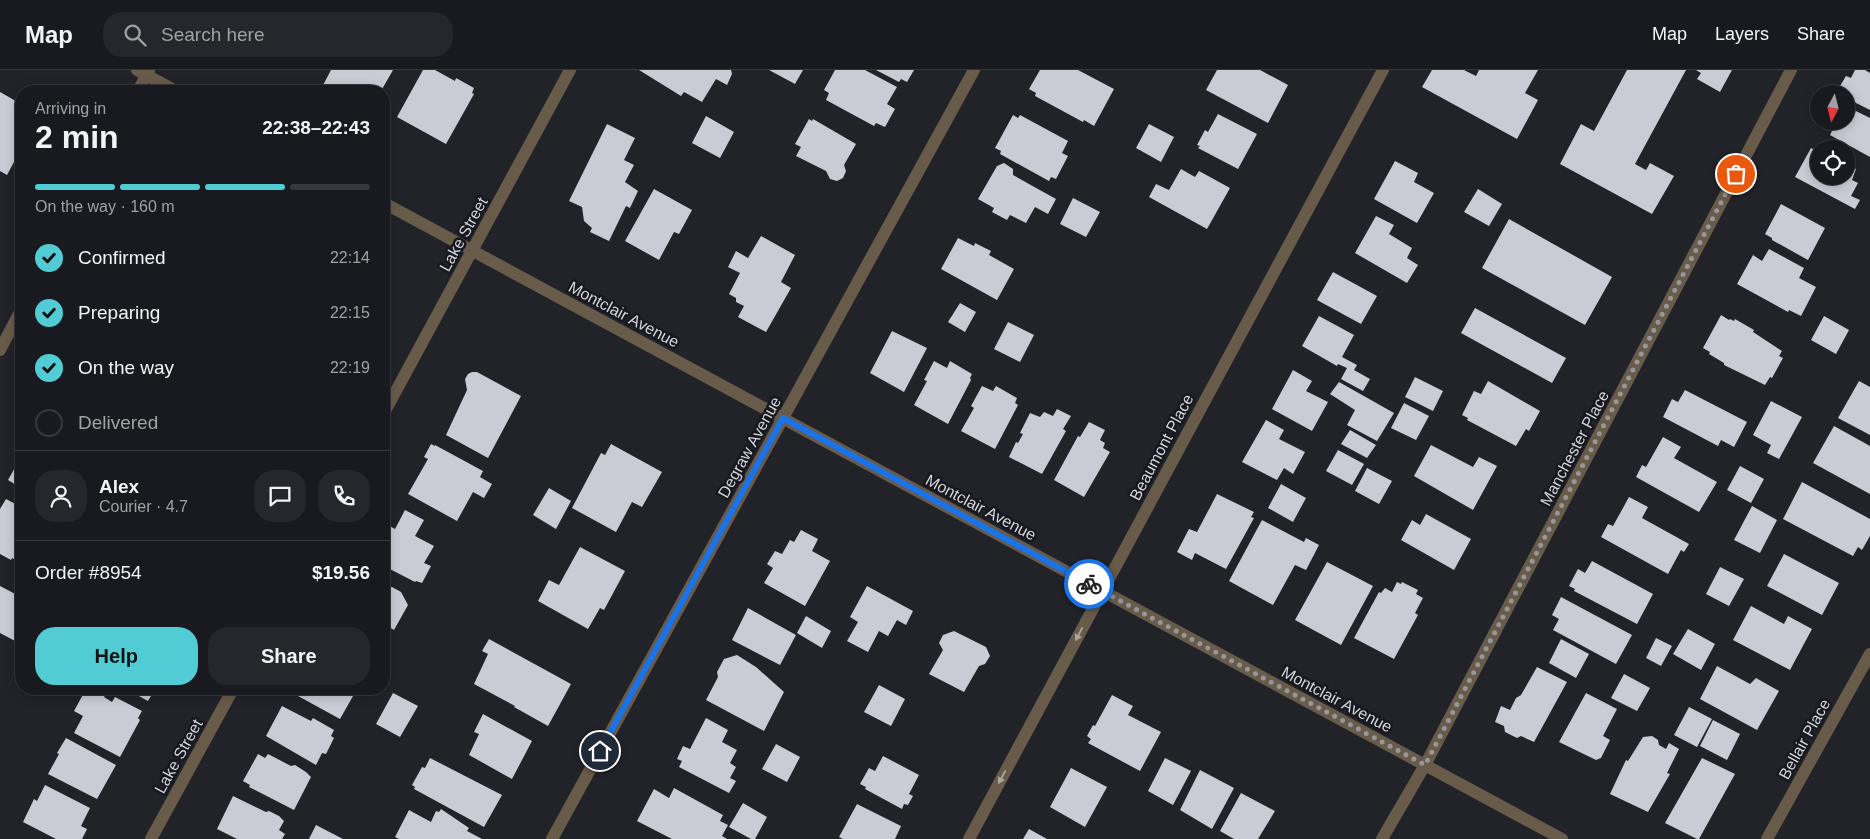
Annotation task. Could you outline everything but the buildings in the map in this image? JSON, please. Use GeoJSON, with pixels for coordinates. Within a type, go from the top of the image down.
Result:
{"type":"FeatureCollection","features":[{"type":"Feature","properties":{"kind":"street","name":"Lake Street"},"geometry":{"type":"LineString","coordinates":[[390,401],[570,70]]}},
{"type":"Feature","properties":{"kind":"street","name":"Degraw Avenue"},"geometry":{"type":"LineString","coordinates":[[552,839],[974,70]]}},
{"type":"Feature","properties":{"kind":"street","name":"Beaumont Place"},"geometry":{"type":"LineString","coordinates":[[969,839],[1383,70]]}},
{"type":"Feature","properties":{"kind":"street","name":"Manchester Place"},"geometry":{"type":"LineString","coordinates":[[1382,839],[1425,765],[1791,70]]}},
{"type":"Feature","properties":{"kind":"street"},"geometry":{"type":"LineString","coordinates":[[140,85],[144,72],[166,85]]}},
{"type":"Feature","properties":{"kind":"street","name":"Montclair Avenue"},"geometry":{"type":"LineString","coordinates":[[390,206],[1562,839]]}},
{"type":"Feature","properties":{"kind":"street"},"geometry":{"type":"LineString","coordinates":[[0,350],[15,321]]}},
{"type":"Feature","properties":{"kind":"street","name":"Bellair Place"},"geometry":{"type":"LineString","coordinates":[[1767,839],[1870,654]]}},
{"type":"Feature","properties":{"kind":"street","name":"Lake Street"},"geometry":{"type":"LineString","coordinates":[[151,839],[230,695]]}},
{"type":"Feature","properties":{"kind":"way so far"},"geometry":{"type":"LineString","coordinates":[[1089,584],[1425,765],[1736,174]]}},
{"type":"Feature","properties":{"kind":"route"},"geometry":{"type":"LineString","coordinates":[[600,751],[783,418],[1089,584]]}}]}
